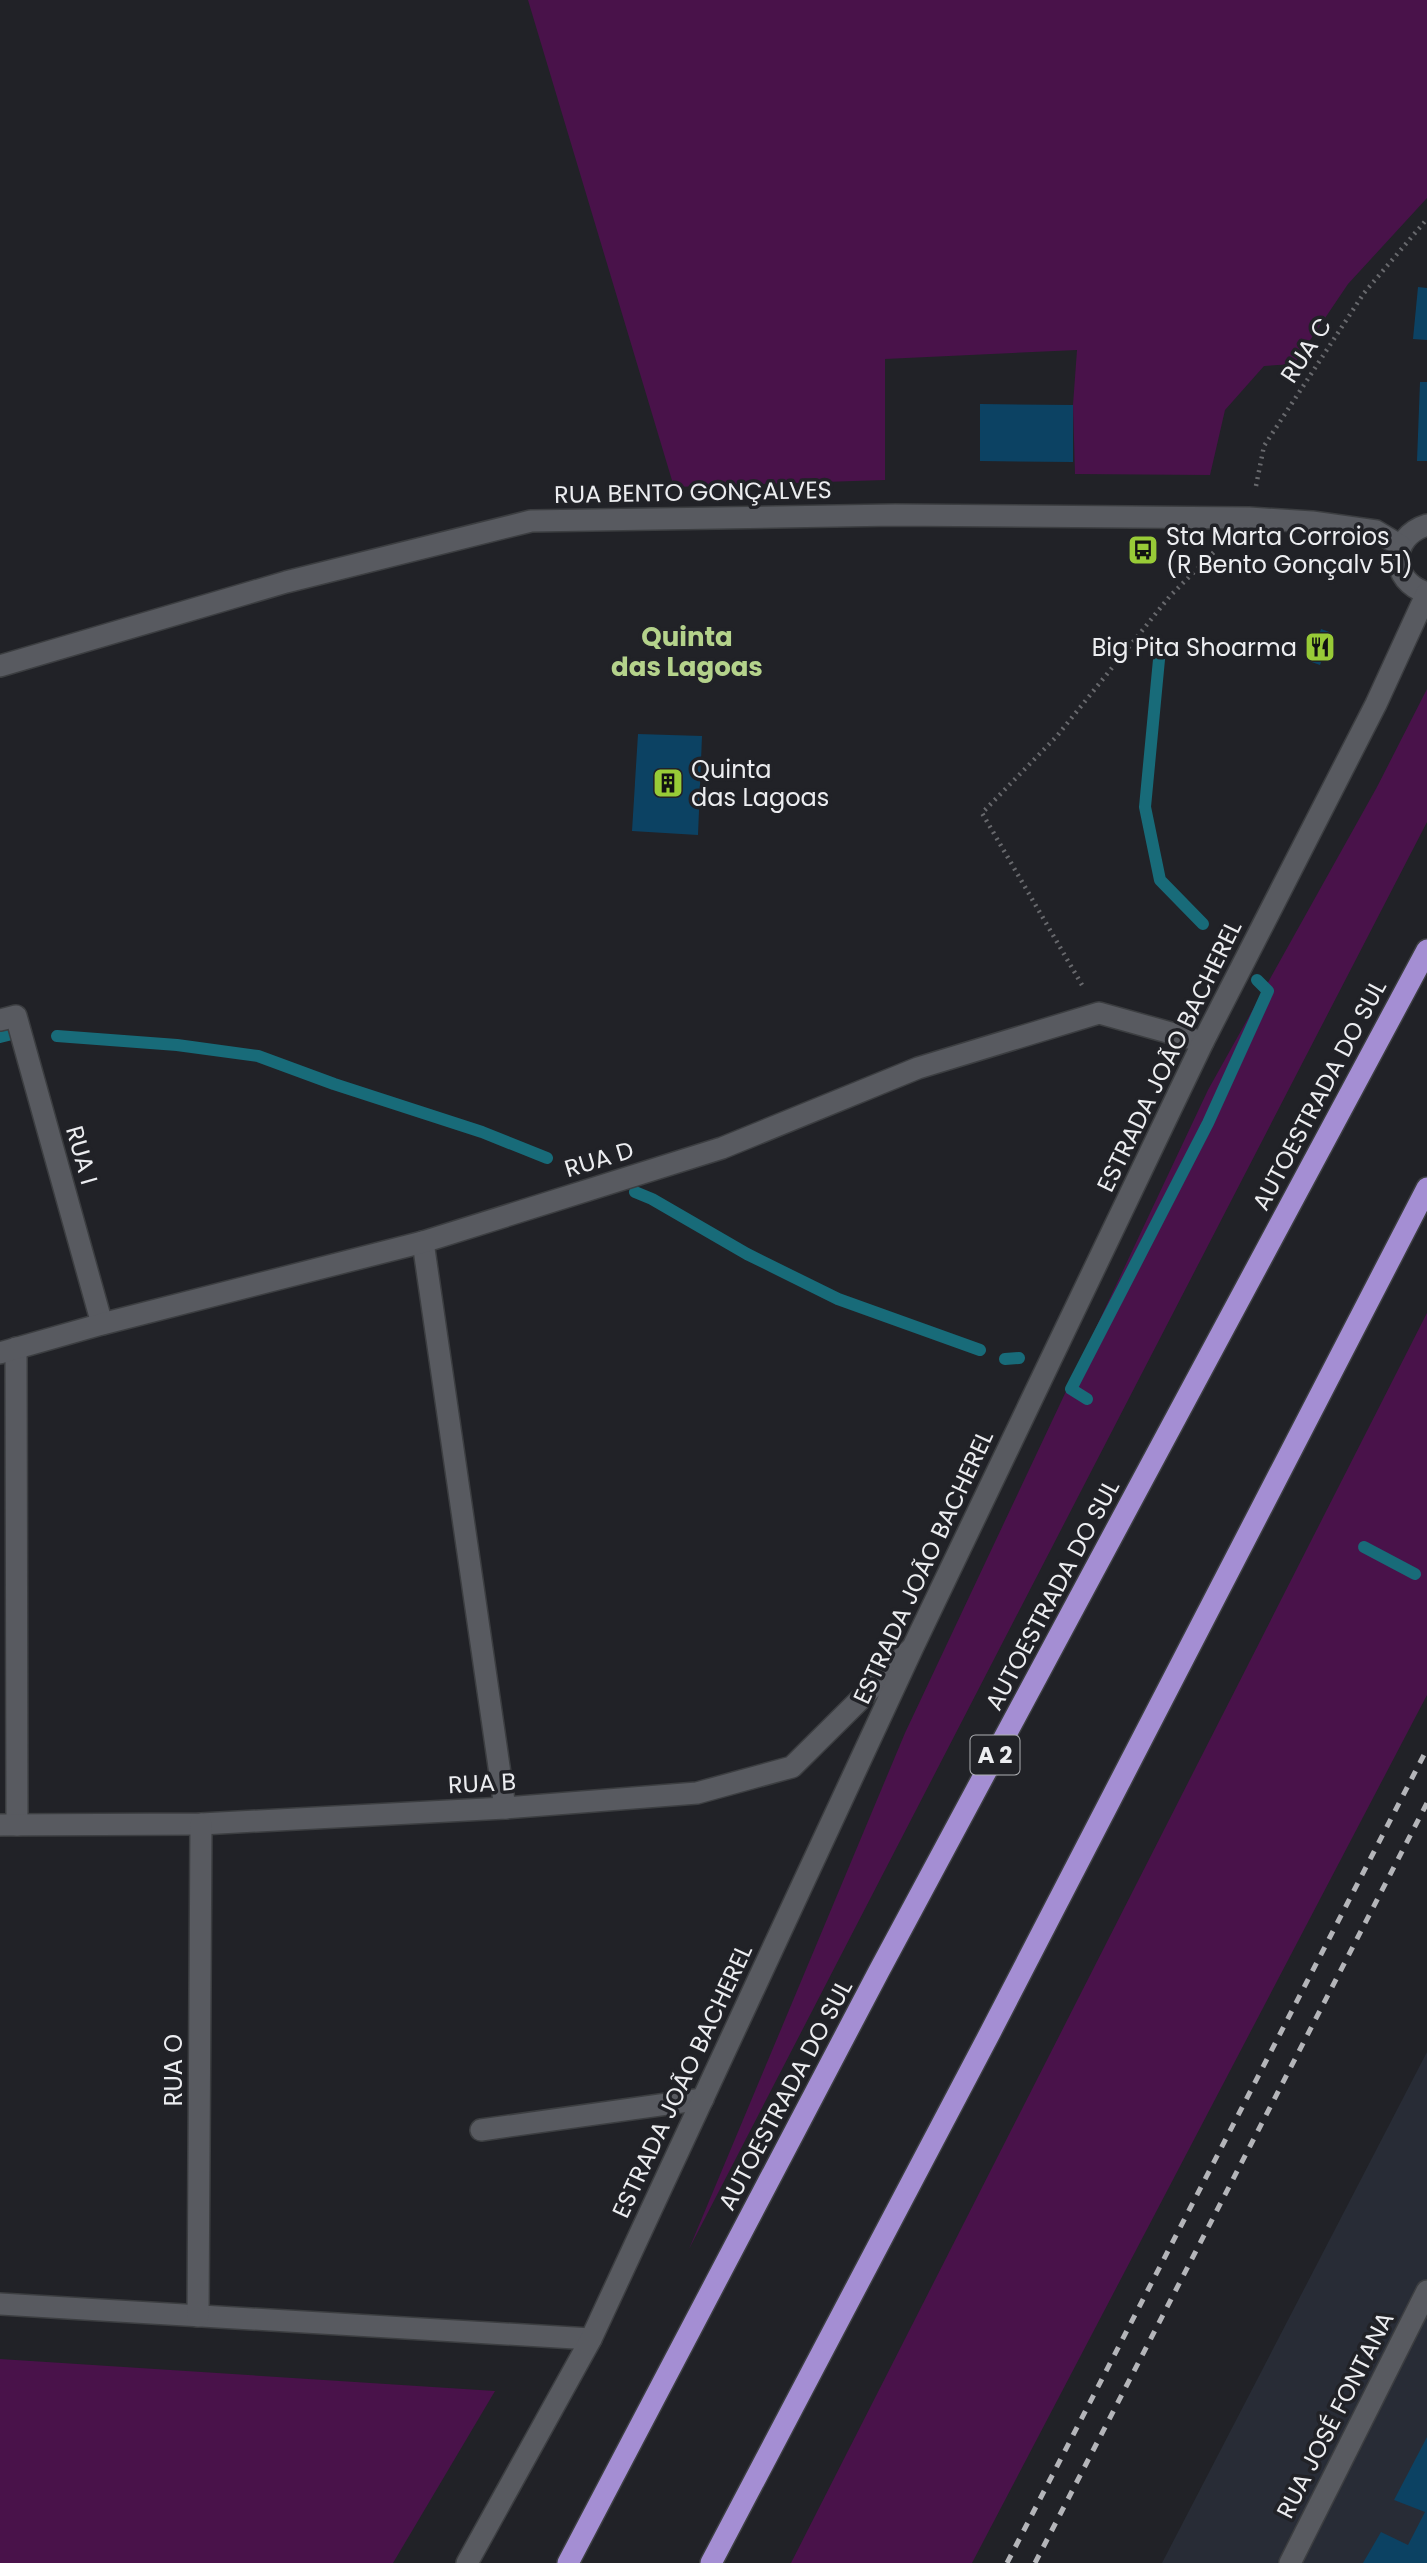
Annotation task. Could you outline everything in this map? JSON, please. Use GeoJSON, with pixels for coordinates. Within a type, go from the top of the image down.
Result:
{"type":"FeatureCollection","features":[{"type":"Feature","properties":{"kind":"highway","name":"AUTOESTRADA DO SUL"},"geometry":{"type":"LineString","coordinates":[[568,2563],[892,1947],[1427,950]]}},
{"type":"Feature","properties":{"kind":"highway"},"geometry":{"type":"LineString","coordinates":[[711,2563],[1427,1188]]}},
{"type":"Feature","properties":{"kind":"street","name":"RUA BENTO GONÇALVES"},"geometry":{"type":"LineString","coordinates":[[0,666],[286,582],[531,521],[895,515],[1249,518],[1312,522],[1376,531],[1401,547]]}},
{"type":"Feature","properties":{"kind":"street"},"geometry":{"type":"LineString","coordinates":[[1427,525],[1415,529],[1407,536],[1401,547],[1399,567],[1409,584],[1427,593]]}},
{"type":"Feature","properties":{"kind":"street","name":"ESTRADA JOÃO BACHEREL"},"geometry":{"type":"LineString","coordinates":[[467,2563],[591,2339],[913,1647],[1203,1042],[1376,704],[1427,593]]}},
{"type":"Feature","properties":{"kind":"street"},"geometry":{"type":"LineString","coordinates":[[1098,1013],[1203,1042]]}},
{"type":"Feature","properties":{"kind":"street","name":"RUA D"},"geometry":{"type":"LineString","coordinates":[[8,1350],[423,1242],[722,1148],[918,1068],[1098,1013]]}},
{"type":"Feature","properties":{"kind":"street","name":"RUA I"},"geometry":{"type":"LineString","coordinates":[[0,1020],[16,1016],[102,1324]]}},
{"type":"Feature","properties":{"kind":"street"},"geometry":{"type":"LineString","coordinates":[[423,1242],[505,1808]]}},
{"type":"Feature","properties":{"kind":"street"},"geometry":{"type":"LineString","coordinates":[[8,1350],[8,1825]]}},
{"type":"Feature","properties":{"kind":"street","name":"RUA B"},"geometry":{"type":"LineString","coordinates":[[8,1825],[201,1824],[505,1808],[697,1793],[792,1767],[913,1647]]}},
{"type":"Feature","properties":{"kind":"street","name":"RUA O"},"geometry":{"type":"LineString","coordinates":[[198,2316],[201,1824]]}},
{"type":"Feature","properties":{"kind":"street"},"geometry":{"type":"LineString","coordinates":[[481,2130],[703,2099]]}},
{"type":"Feature","properties":{"kind":"street","name":"RUA JOSÉ FONTANA"},"geometry":{"type":"LineString","coordinates":[[1290,2563],[1427,2291]]}},
{"type":"Feature","properties":{"kind":"street"},"geometry":{"type":"LineString","coordinates":[[0,2304],[591,2339]]}},
{"type":"Feature","properties":{"kind":"path","name":"RUA C"},"geometry":{"type":"LineString","coordinates":[[1249,518],[1264,446],[1364,293],[1427,219]]}},
{"type":"Feature","properties":{"kind":"path"},"geometry":{"type":"LineString","coordinates":[[1098,1013],[982,813],[1057,736],[1170,596],[1249,518]]}},
{"type":"Feature","properties":{"kind":"shaded area"},"geometry":{"type":"Polygon","coordinates":[[[528,0],[1427,0],[1427,198],[1348,284],[1294,364],[1264,366],[1225,410],[1210,475],[1075,474],[1073,405],[1077,350],[885,359],[885,480],[674,487],[528,0]]]}},
{"type":"Feature","properties":{"kind":"shaded area"},"geometry":{"type":"Polygon","coordinates":[[[1427,689],[1427,822],[689,2249],[905,1733],[1208,1090],[1377,787],[1427,689]]]}},
{"type":"Feature","properties":{"kind":"shaded area"},"geometry":{"type":"Polygon","coordinates":[[[1427,1313],[1427,1695],[972,2563],[791,2563],[1427,1313]]]}},
{"type":"Feature","properties":{"kind":"shaded area"},"geometry":{"type":"Polygon","coordinates":[[[1427,2052],[1427,2563],[1162,2563],[1427,2052]]]}},
{"type":"Feature","properties":{"kind":"shaded area"},"geometry":{"type":"Polygon","coordinates":[[[0,2359],[495,2391],[393,2563],[0,2563],[0,2359]]]}},
{"type":"Feature","properties":{"kind":"building"},"geometry":{"type":"Polygon","coordinates":[[[1418,287],[1427,288],[1427,340],[1413,339],[1418,287]]]}},
{"type":"Feature","properties":{"kind":"building"},"geometry":{"type":"Polygon","coordinates":[[[1420,382],[1427,382],[1427,461],[1417,461],[1420,382]]]}},
{"type":"Feature","properties":{"kind":"building"},"geometry":{"type":"Polygon","coordinates":[[[980,404],[1073,405],[1073,462],[980,461],[980,404]]]}},
{"type":"Feature","properties":{"kind":"building","name":"Big Pita Shoarma"},"geometry":{"type":"Polygon","coordinates":[[[1321,629],[1332,633],[1320,665],[1309,661],[1321,629]]]}},
{"type":"Feature","properties":{"kind":"building","name":"Quinta das Lagoas"},"geometry":{"type":"Polygon","coordinates":[[[638,734],[702,736],[698,835],[632,831],[638,734]]]}},
{"type":"Feature","properties":{"kind":"building"},"geometry":{"type":"Polygon","coordinates":[[[1427,2437],[1427,2563],[1363,2563],[1381,2532],[1408,2545],[1425,2512],[1394,2500],[1427,2437]]]}},
{"type":"Feature","properties":{"kind":"waterway"},"geometry":{"type":"LineString","coordinates":[[1160,649],[1145,807],[1160,880],[1203,924]]}},
{"type":"Feature","properties":{"kind":"waterway"},"geometry":{"type":"LineString","coordinates":[[1087,1399],[1071,1389],[1208,1123],[1268,991],[1257,980]]}},
{"type":"Feature","properties":{"kind":"waterway"},"geometry":{"type":"LineString","coordinates":[[0,1037],[16,1033]]}},
{"type":"Feature","properties":{"kind":"waterway"},"geometry":{"type":"LineString","coordinates":[[57,1036],[177,1045],[258,1056],[482,1132],[547,1158]]}},
{"type":"Feature","properties":{"kind":"waterway"},"geometry":{"type":"LineString","coordinates":[[635,1192],[652,1199],[747,1254],[838,1299],[980,1350]]}},
{"type":"Feature","properties":{"kind":"waterway"},"geometry":{"type":"LineString","coordinates":[[1005,1359],[1019,1358]]}},
{"type":"Feature","properties":{"kind":"waterway"},"geometry":{"type":"LineString","coordinates":[[1364,1547],[1415,1574]]}},
{"type":"Feature","properties":{"kind":"railway"},"geometry":{"type":"LineString","coordinates":[[1007,2563],[1427,1749]]}},
{"type":"Feature","properties":{"kind":"railway"},"geometry":{"type":"LineString","coordinates":[[1035,2563],[1427,1803]]}},
{"type":"Feature","properties":{"kind":"place","name":"Sta Marta Corroios (R Bento Gonçalv 51)"},"geometry":{"type":"Point","coordinates":[1143,550]}},
{"type":"Feature","properties":{"kind":"place","name":"Big Pita Shoarma"},"geometry":{"type":"Point","coordinates":[1320,647]}},
{"type":"Feature","properties":{"kind":"place","name":"Quinta das Lagoas"},"geometry":{"type":"Point","coordinates":[668,783]}},
{"type":"Feature","properties":{"kind":"district","name":"Quinta das Lagoas"},"geometry":{"type":"Point","coordinates":[687,652]}}]}
